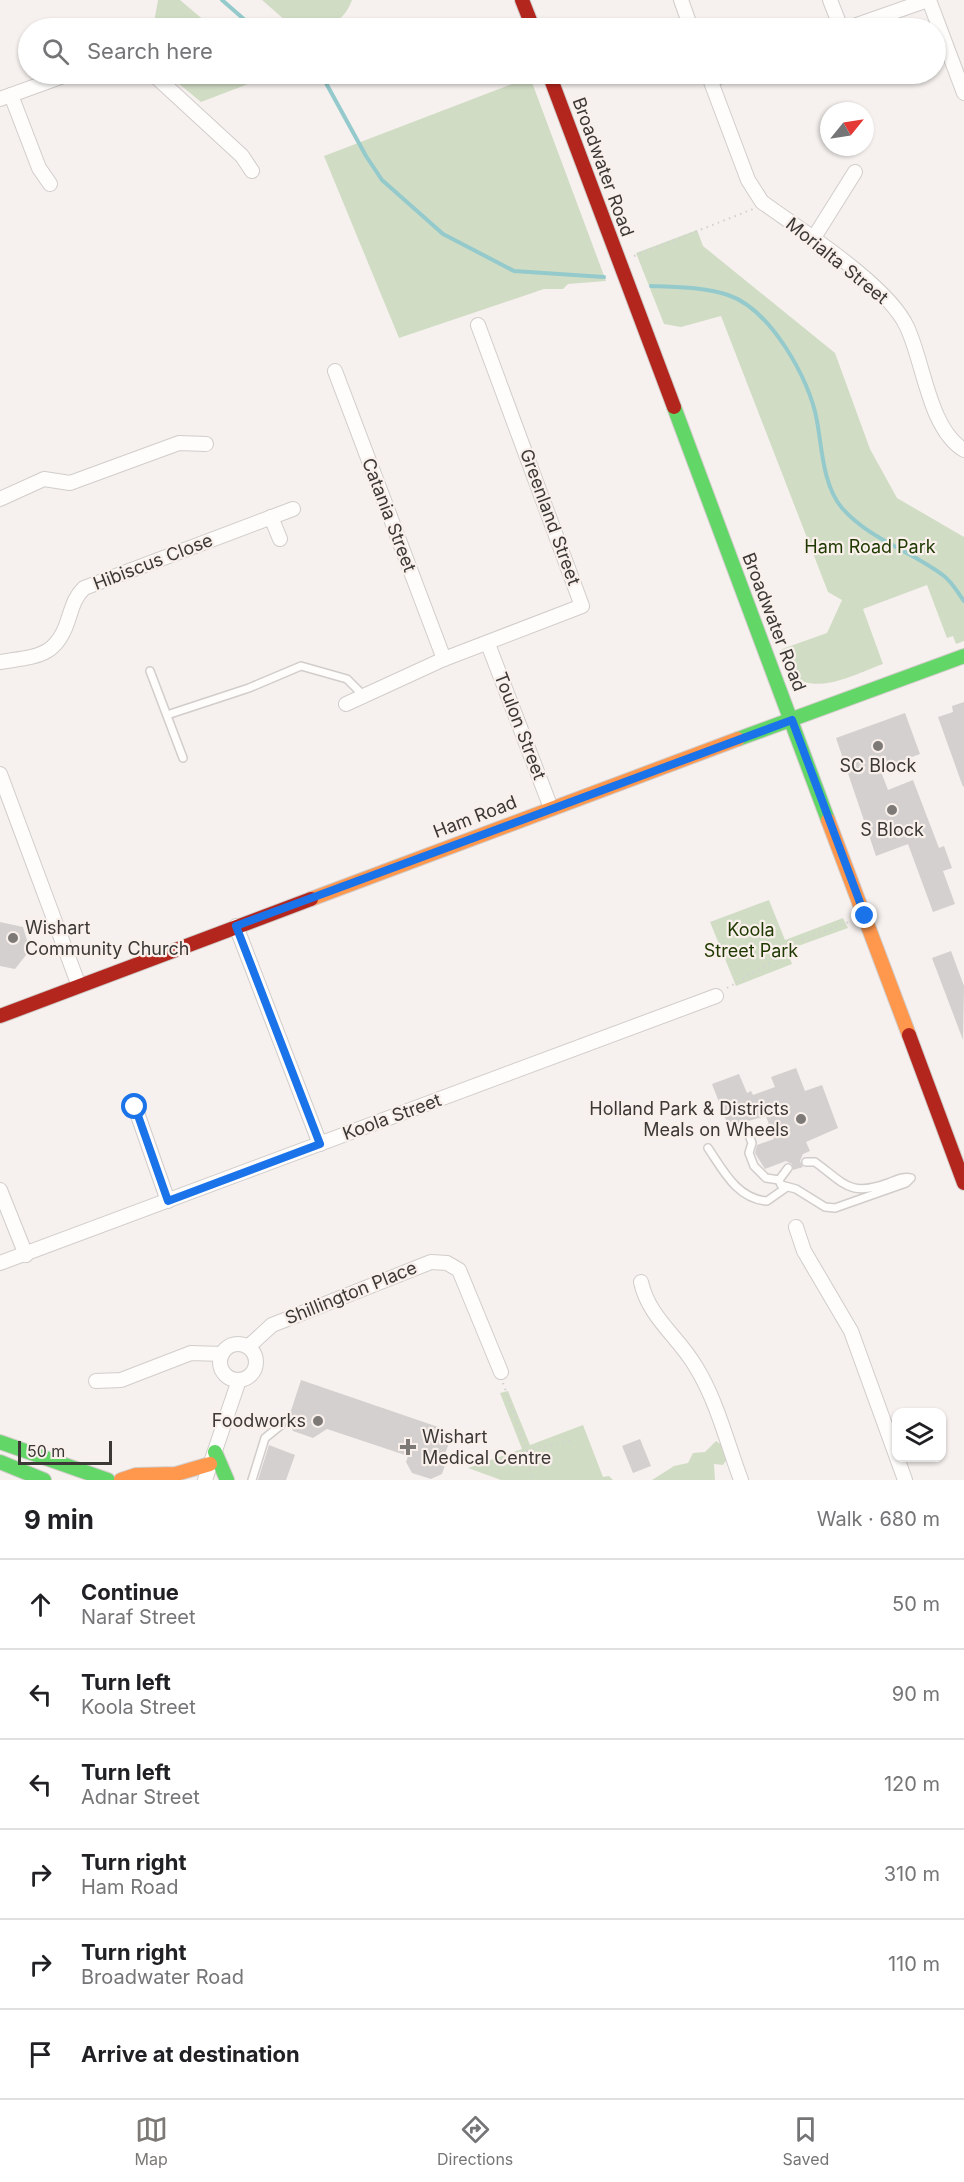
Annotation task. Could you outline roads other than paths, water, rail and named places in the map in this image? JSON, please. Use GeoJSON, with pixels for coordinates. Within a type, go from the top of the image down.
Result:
{"type":"FeatureCollection","features":[{"type":"Feature","properties":{"kind":"main road"},"geometry":{"type":"LineString","coordinates":[[522,0],[528,18]]}},
{"type":"Feature","properties":{"kind":"main road","name":"Broadwater Road"},"geometry":{"type":"LineString","coordinates":[[553,84],[964,1183]]}},
{"type":"Feature","properties":{"kind":"main road","name":"Ham Road"},"geometry":{"type":"LineString","coordinates":[[0,1016],[551,808],[964,656]]}},
{"type":"Feature","properties":{"kind":"main road"},"geometry":{"type":"LineString","coordinates":[[0,1442],[108,1480]]}},
{"type":"Feature","properties":{"kind":"main road"},"geometry":{"type":"LineString","coordinates":[[121,1480],[136,1475],[176,1474],[212,1458],[227,1480]]}},
{"type":"Feature","properties":{"kind":"main road"},"geometry":{"type":"LineString","coordinates":[[0,1462],[44,1480]]}},
{"type":"Feature","properties":{"kind":"street"},"geometry":{"type":"LineString","coordinates":[[681,0],[687,18]]}},
{"type":"Feature","properties":{"kind":"street"},"geometry":{"type":"LineString","coordinates":[[830,0],[837,18]]}},
{"type":"Feature","properties":{"kind":"street"},"geometry":{"type":"LineString","coordinates":[[877,18],[928,0],[935,18]]}},
{"type":"Feature","properties":{"kind":"street"},"geometry":{"type":"LineString","coordinates":[[946,46],[964,93]]}},
{"type":"Feature","properties":{"kind":"street"},"geometry":{"type":"LineString","coordinates":[[41,84],[5,97],[39,168],[50,184]]}},
{"type":"Feature","properties":{"kind":"street"},"geometry":{"type":"LineString","coordinates":[[164,84],[242,156],[252,171]]}},
{"type":"Feature","properties":{"kind":"street","name":"Morialta Street"},"geometry":{"type":"LineString","coordinates":[[713,84],[748,180],[762,202],[887,296],[907,326],[940,423],[952,443],[964,450]]}},
{"type":"Feature","properties":{"kind":"street"},"geometry":{"type":"LineString","coordinates":[[813,239],[855,172]]}},
{"type":"Feature","properties":{"kind":"street","name":"Greenland Street"},"geometry":{"type":"LineString","coordinates":[[346,704],[444,659],[582,606],[478,325]]}},
{"type":"Feature","properties":{"kind":"street","name":"Catania Street"},"geometry":{"type":"LineString","coordinates":[[335,371],[444,659]]}},
{"type":"Feature","properties":{"kind":"street"},"geometry":{"type":"LineString","coordinates":[[0,499],[44,478],[70,483],[179,443],[206,444]]}},
{"type":"Feature","properties":{"kind":"street","name":"Hibiscus Close"},"geometry":{"type":"LineString","coordinates":[[0,662],[36,656],[52,650],[66,629],[74,599],[84,588],[293,509]]}},
{"type":"Feature","properties":{"kind":"street"},"geometry":{"type":"LineString","coordinates":[[271,517],[280,539]]}},
{"type":"Feature","properties":{"kind":"street","name":"Toulon Street"},"geometry":{"type":"LineString","coordinates":[[488,644],[551,808]]}},
{"type":"Feature","properties":{"kind":"street"},"geometry":{"type":"LineString","coordinates":[[0,774],[79,986]]}},
{"type":"Feature","properties":{"kind":"street"},"geometry":{"type":"LineString","coordinates":[[236,926],[320,1144]]}},
{"type":"Feature","properties":{"kind":"street","name":"Koola Street"},"geometry":{"type":"LineString","coordinates":[[0,1263],[716,996]]}},
{"type":"Feature","properties":{"kind":"street"},"geometry":{"type":"LineString","coordinates":[[135,1107],[168,1201]]}},
{"type":"Feature","properties":{"kind":"street"},"geometry":{"type":"LineString","coordinates":[[0,1190],[26,1255]]}},
{"type":"Feature","properties":{"kind":"street"},"geometry":{"type":"LineString","coordinates":[[796,1227],[804,1251],[851,1331],[904,1480]]}},
{"type":"Feature","properties":{"kind":"street","name":"Shillington Place"},"geometry":{"type":"LineString","coordinates":[[248,1347],[272,1325],[431,1262],[447,1263],[459,1270],[501,1372]]}},
{"type":"Feature","properties":{"kind":"street"},"geometry":{"type":"LineString","coordinates":[[641,1282],[646,1302],[696,1365],[741,1480]]}},
{"type":"Feature","properties":{"kind":"street"},"geometry":{"type":"LineString","coordinates":[[96,1381],[121,1380],[191,1353],[222,1354],[234,1345],[248,1347],[254,1354],[255,1369],[248,1378],[238,1380],[224,1374],[220,1363],[222,1354]]}},
{"type":"Feature","properties":{"kind":"street"},"geometry":{"type":"LineString","coordinates":[[205,1480],[238,1380]]}},
{"type":"Feature","properties":{"kind":"lane"},"geometry":{"type":"LineString","coordinates":[[167,715],[249,688],[301,666],[347,679],[363,695]]}},
{"type":"Feature","properties":{"kind":"lane"},"geometry":{"type":"LineString","coordinates":[[150,671],[183,758]]}},
{"type":"Feature","properties":{"kind":"lane"},"geometry":{"type":"LineString","coordinates":[[746,1127],[752,1143],[749,1153],[754,1166],[766,1178],[779,1180],[787,1187],[796,1189],[825,1207],[835,1208],[906,1183],[911,1178],[905,1176],[871,1189],[859,1190],[815,1162],[806,1162]]}},
{"type":"Feature","properties":{"kind":"lane"},"geometry":{"type":"LineString","coordinates":[[708,1148],[729,1178],[749,1197],[767,1201],[787,1187]]}},
{"type":"Feature","properties":{"kind":"lane"},"geometry":{"type":"LineString","coordinates":[[779,1180],[788,1168]]}},
{"type":"Feature","properties":{"kind":"lane"},"geometry":{"type":"LineString","coordinates":[[252,1480],[265,1438],[281,1425]]}},
{"type":"Feature","properties":{"kind":"waterway"},"geometry":{"type":"LineString","coordinates":[[222,0],[243,18]]}},
{"type":"Feature","properties":{"kind":"waterway"},"geometry":{"type":"LineString","coordinates":[[326,84],[366,156],[382,180],[443,234],[514,271],[604,277]]}},
{"type":"Feature","properties":{"kind":"waterway"},"geometry":{"type":"LineString","coordinates":[[651,286],[719,292],[744,303],[759,315],[786,348],[806,386],[817,421],[827,478],[842,508],[865,529],[944,576],[964,601]]}},
{"type":"Feature","properties":{"kind":"place","name":"SC Block"},"geometry":{"type":"Point","coordinates":[878,746]}},
{"type":"Feature","properties":{"kind":"place","name":"S Block"},"geometry":{"type":"Point","coordinates":[892,810]}},
{"type":"Feature","properties":{"kind":"place","name":"Wishart Community Church"},"geometry":{"type":"Point","coordinates":[13,938]}},
{"type":"Feature","properties":{"kind":"place","name":"Holland Park & Districts Meals on Wheels"},"geometry":{"type":"Point","coordinates":[801,1119]}},
{"type":"Feature","properties":{"kind":"place","name":"Foodworks"},"geometry":{"type":"Point","coordinates":[318,1421]}},
{"type":"Feature","properties":{"kind":"place","name":"Wishart Medical Centre"},"geometry":{"type":"Point","coordinates":[408,1447]}},
{"type":"Feature","properties":{"kind":"park label","name":"Ham Road Park"},"geometry":{"type":"Point","coordinates":[870,547]}},
{"type":"Feature","properties":{"kind":"park label","name":"Koola Street Park"},"geometry":{"type":"Point","coordinates":[751,940]}}]}
